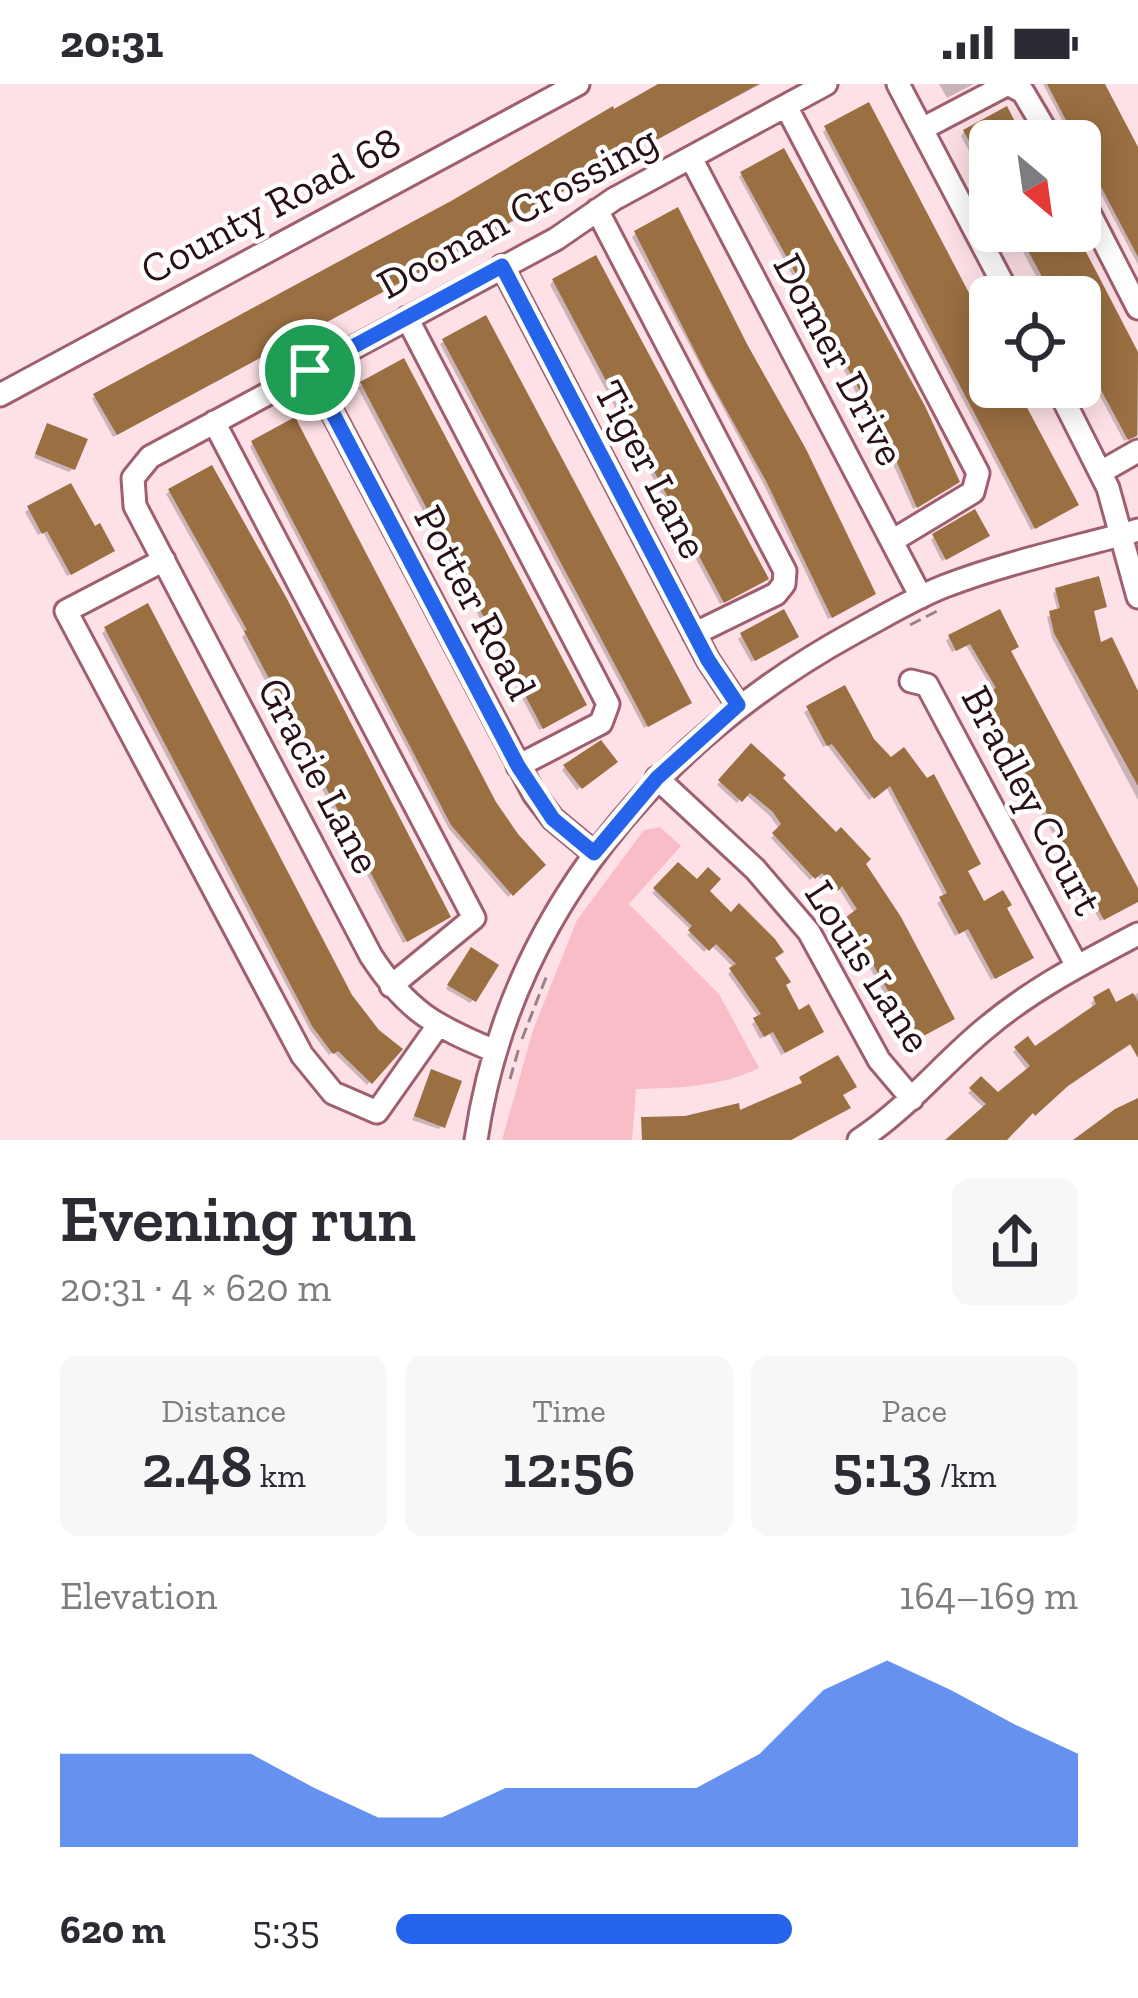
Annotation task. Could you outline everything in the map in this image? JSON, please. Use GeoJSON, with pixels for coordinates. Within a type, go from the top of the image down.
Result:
{"type":"FeatureCollection","features":[{"type":"Feature","properties":{"kind":"street","name":"County Road 68"},"geometry":{"type":"LineString","coordinates":[[0,395],[578,84]]}},
{"type":"Feature","properties":{"kind":"street","name":"Doonan Crossing"},"geometry":{"type":"LineString","coordinates":[[131,485],[144,461],[556,239],[597,210],[826,84]]}},
{"type":"Feature","properties":{"kind":"street"},"geometry":{"type":"LineString","coordinates":[[898,84],[999,276]]}},
{"type":"Feature","properties":{"kind":"street"},"geometry":{"type":"LineString","coordinates":[[922,129],[1008,85],[1023,92],[1040,120]]}},
{"type":"Feature","properties":{"kind":"street"},"geometry":{"type":"LineString","coordinates":[[786,106],[978,472],[973,491],[892,541]]}},
{"type":"Feature","properties":{"kind":"street","name":"Domer Drive"},"geometry":{"type":"LineString","coordinates":[[691,158],[921,597]]}},
{"type":"Feature","properties":{"kind":"street"},"geometry":{"type":"LineString","coordinates":[[597,210],[785,571],[784,584],[776,594],[694,634]]}},
{"type":"Feature","properties":{"kind":"street"},"geometry":{"type":"LineString","coordinates":[[1101,236],[1138,308]]}},
{"type":"Feature","properties":{"kind":"street","name":"Tiger Lane"},"geometry":{"type":"LineString","coordinates":[[502,266],[694,634],[738,705]]}},
{"type":"Feature","properties":{"kind":"street"},"geometry":{"type":"LineString","coordinates":[[407,318],[608,704],[601,723],[518,766]]}},
{"type":"Feature","properties":{"kind":"street","name":"Potter Road"},"geometry":{"type":"LineString","coordinates":[[310,370],[518,766],[553,819],[594,853]]}},
{"type":"Feature","properties":{"kind":"street"},"geometry":{"type":"LineString","coordinates":[[1068,408],[1130,532],[1138,597]]}},
{"type":"Feature","properties":{"kind":"street"},"geometry":{"type":"LineString","coordinates":[[214,422],[474,918],[391,986]]}},
{"type":"Feature","properties":{"kind":"street"},"geometry":{"type":"LineString","coordinates":[[1101,472],[1138,451]]}},
{"type":"Feature","properties":{"kind":"street","name":"Gracie Lane"},"geometry":{"type":"LineString","coordinates":[[131,485],[135,506],[371,956],[391,986],[437,1027],[495,1051]]}},
{"type":"Feature","properties":{"kind":"street"},"geometry":{"type":"LineString","coordinates":[[476,1140],[495,1051],[535,951],[594,853],[657,778],[738,705],[815,654],[921,597],[1016,562],[1130,532]]}},
{"type":"Feature","properties":{"kind":"street"},"geometry":{"type":"LineString","coordinates":[[164,560],[66,611],[302,1055],[334,1093],[377,1112],[437,1027]]}},
{"type":"Feature","properties":{"kind":"street","name":"Bradley Court"},"geometry":{"type":"LineString","coordinates":[[911,681],[927,685],[1077,966]]}},
{"type":"Feature","properties":{"kind":"street","name":"Louis Lane"},"geometry":{"type":"LineString","coordinates":[[657,778],[755,869],[809,932],[879,1060],[912,1099]]}},
{"type":"Feature","properties":{"kind":"street"},"geometry":{"type":"LineString","coordinates":[[859,1140],[912,1099],[988,1025],[1077,966],[1138,934]]}},
{"type":"Feature","properties":{"kind":"path"},"geometry":{"type":"LineString","coordinates":[[896,632],[955,602]]}},
{"type":"Feature","properties":{"kind":"path"},"geometry":{"type":"LineString","coordinates":[[509,1080],[548,973]]}},
{"type":"Feature","properties":{"kind":"shaded area"},"geometry":{"type":"Polygon","coordinates":[[[660,827],[681,846],[629,904],[719,994],[759,1068],[714,1083],[636,1089],[632,1140],[502,1140],[533,1030],[577,920],[644,830],[660,827]]]}},
{"type":"Feature","properties":{"kind":"building"},"geometry":{"type":"Polygon","coordinates":[[[658,84],[759,84],[117,435],[93,394],[658,84]]]}},
{"type":"Feature","properties":{"kind":"building"},"geometry":{"type":"Polygon","coordinates":[[[1047,84],[1105,84],[1138,147],[1138,257],[1101,187],[1101,120],[1066,120],[1047,84]]]}},
{"type":"Feature","properties":{"kind":"building"},"geometry":{"type":"Polygon","coordinates":[[[869,102],[969,293],[969,403],[824,126],[869,102]]]}},
{"type":"Feature","properties":{"kind":"building"},"geometry":{"type":"Polygon","coordinates":[[[1007,106],[1014,120],[981,120],[1007,106]]]}},
{"type":"Feature","properties":{"kind":"building"},"geometry":{"type":"Polygon","coordinates":[[[784,148],[925,406],[960,482],[917,508],[888,442],[740,172],[784,148]]]}},
{"type":"Feature","properties":{"kind":"building"},"geometry":{"type":"Polygon","coordinates":[[[678,207],[806,449],[876,594],[832,618],[766,481],[634,231],[678,207]]]}},
{"type":"Feature","properties":{"kind":"building"},"geometry":{"type":"Polygon","coordinates":[[[1029,252],[1086,252],[1099,276],[1042,276],[1029,252]]]}},
{"type":"Feature","properties":{"kind":"building"},"geometry":{"type":"Polygon","coordinates":[[[596,255],[769,579],[724,603],[552,279],[596,255]]]}},
{"type":"Feature","properties":{"kind":"building"},"geometry":{"type":"Polygon","coordinates":[[[1101,281],[1138,352],[1137,436],[1128,440],[1101,390],[1101,281]]]}},
{"type":"Feature","properties":{"kind":"building"},"geometry":{"type":"Polygon","coordinates":[[[486,315],[692,703],[648,727],[442,339],[486,315]]]}},
{"type":"Feature","properties":{"kind":"building"},"geometry":{"type":"Polygon","coordinates":[[[404,358],[587,705],[543,729],[360,382],[404,358]]]}},
{"type":"Feature","properties":{"kind":"building"},"geometry":{"type":"Polygon","coordinates":[[[972,408],[1027,408],[1079,505],[1035,529],[972,408]]]}},
{"type":"Feature","properties":{"kind":"building"},"geometry":{"type":"Polygon","coordinates":[[[295,417],[496,802],[546,865],[513,896],[451,825],[251,441],[295,417]]]}},
{"type":"Feature","properties":{"kind":"building"},"geometry":{"type":"Polygon","coordinates":[[[47,423],[88,439],[75,470],[35,454],[47,423]]]}},
{"type":"Feature","properties":{"kind":"building"},"geometry":{"type":"Polygon","coordinates":[[[212,465],[286,597],[451,917],[407,942],[247,630],[168,489],[212,465]]]}},
{"type":"Feature","properties":{"kind":"building"},"geometry":{"type":"Polygon","coordinates":[[[71,483],[115,551],[71,575],[27,506],[71,483]]]}},
{"type":"Feature","properties":{"kind":"building"},"geometry":{"type":"Polygon","coordinates":[[[975,509],[990,536],[946,560],[932,534],[975,509]]]}},
{"type":"Feature","properties":{"kind":"building"},"geometry":{"type":"Polygon","coordinates":[[[1099,576],[1107,607],[1094,611],[1101,642],[1112,637],[1138,691],[1138,786],[1054,633],[1049,611],[1060,608],[1055,588],[1099,576]]]}},
{"type":"Feature","properties":{"kind":"building"},"geometry":{"type":"Polygon","coordinates":[[[148,603],[352,995],[379,1030],[403,1049],[372,1084],[338,1051],[333,1054],[312,1026],[104,627],[148,603]]]}},
{"type":"Feature","properties":{"kind":"building"},"geometry":{"type":"Polygon","coordinates":[[[784,609],[799,637],[755,661],[740,633],[784,609]]]}},
{"type":"Feature","properties":{"kind":"building"},"geometry":{"type":"Polygon","coordinates":[[[1000,609],[1019,647],[1011,651],[1138,888],[1138,902],[1104,920],[983,695],[996,688],[970,644],[956,651],[948,635],[1000,609]]]}},
{"type":"Feature","properties":{"kind":"building"},"geometry":{"type":"Polygon","coordinates":[[[845,685],[874,739],[891,757],[904,747],[927,778],[934,774],[981,864],[968,871],[984,901],[1003,890],[1012,905],[1007,908],[1034,958],[995,979],[968,929],[959,934],[939,897],[947,893],[890,786],[874,799],[832,744],[827,746],[806,706],[845,685]]]}},
{"type":"Feature","properties":{"kind":"building"},"geometry":{"type":"Polygon","coordinates":[[[601,740],[618,762],[582,789],[563,765],[601,740]]]}},
{"type":"Feature","properties":{"kind":"building"},"geometry":{"type":"Polygon","coordinates":[[[751,743],[836,832],[841,827],[871,859],[866,864],[901,917],[955,1019],[916,1040],[846,917],[857,909],[842,886],[838,891],[822,873],[815,879],[772,833],[781,824],[773,812],[750,793],[742,802],[718,780],[751,743]]]}},
{"type":"Feature","properties":{"kind":"building"},"geometry":{"type":"Polygon","coordinates":[[[678,862],[697,879],[708,867],[721,879],[710,891],[731,912],[739,903],[775,939],[784,952],[775,958],[791,982],[786,985],[799,1010],[809,1004],[824,1032],[785,1053],[773,1032],[764,1037],[753,1018],[761,1014],[729,968],[736,964],[716,944],[709,951],[688,930],[692,926],[653,888],[678,862]]]}},
{"type":"Feature","properties":{"kind":"building"},"geometry":{"type":"Polygon","coordinates":[[[471,947],[499,965],[476,1002],[447,985],[471,947]]]}},
{"type":"Feature","properties":{"kind":"building"},"geometry":{"type":"Polygon","coordinates":[[[1109,988],[1116,1002],[1133,993],[1138,1001],[1138,1058],[1130,1044],[1068,1086],[1035,1116],[1033,1113],[1007,1140],[945,1140],[986,1104],[969,1088],[981,1076],[998,1092],[1030,1066],[1014,1047],[1028,1036],[1035,1046],[1096,1004],[1093,997],[1109,988]]]}},
{"type":"Feature","properties":{"kind":"building"},"geometry":{"type":"Polygon","coordinates":[[[838,1055],[857,1087],[843,1095],[851,1108],[791,1140],[642,1140],[641,1117],[685,1116],[739,1103],[740,1110],[802,1083],[799,1077],[838,1055]]]}},
{"type":"Feature","properties":{"kind":"building"},"geometry":{"type":"Polygon","coordinates":[[[431,1069],[462,1081],[445,1128],[414,1116],[431,1069]]]}},
{"type":"Feature","properties":{"kind":"building"},"geometry":{"type":"Polygon","coordinates":[[[1138,1098],[1138,1140],[1073,1140],[1115,1109],[1138,1098]]]}},
{"type":"Feature","properties":{"kind":"route"},"geometry":{"type":"LineString","coordinates":[[502,266],[708,660],[738,705],[657,778],[594,853],[570,836],[534,794],[310,370],[502,266]]}}]}
